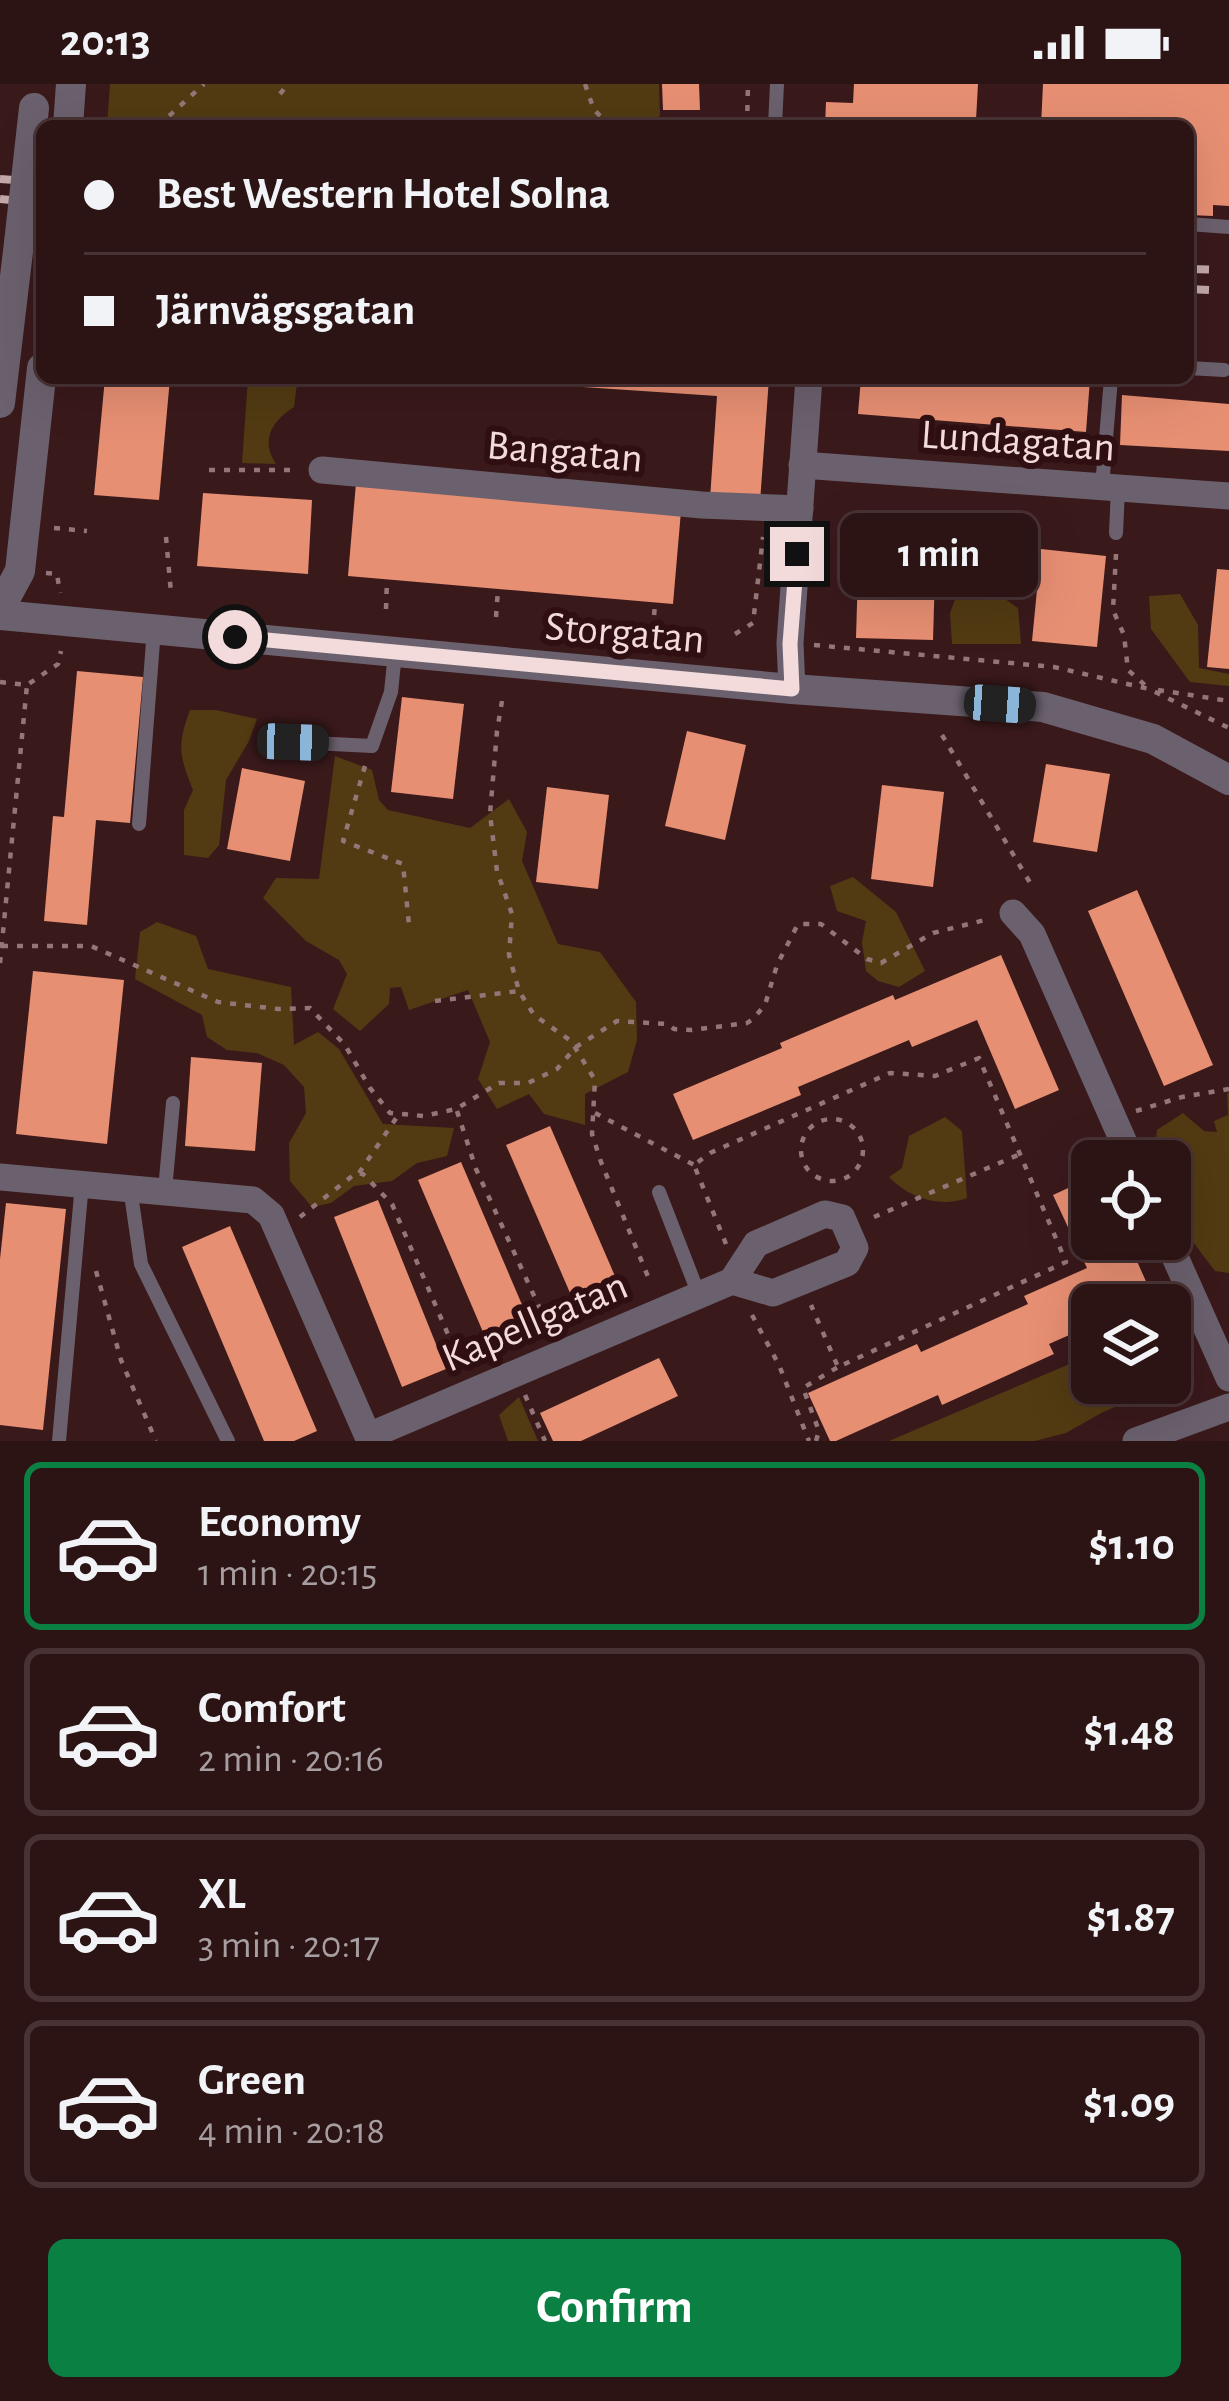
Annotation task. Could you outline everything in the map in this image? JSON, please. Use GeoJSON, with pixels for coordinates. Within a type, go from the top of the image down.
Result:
{"type":"FeatureCollection","features":[{"type":"Feature","properties":{"kind":"street"},"geometry":{"type":"LineString","coordinates":[[0,403],[34,96]]}},
{"type":"Feature","properties":{"kind":"street"},"geometry":{"type":"LineString","coordinates":[[0,611],[20,571],[40,384]]}},
{"type":"Feature","properties":{"kind":"street"},"geometry":{"type":"LineString","coordinates":[[792,689],[790,644],[809,384]]}},
{"type":"Feature","properties":{"kind":"street","name":"Lundagatan"},"geometry":{"type":"LineString","coordinates":[[802,466],[1229,496]]}},
{"type":"Feature","properties":{"kind":"street","name":"Bangatan"},"geometry":{"type":"LineString","coordinates":[[322,470],[702,505],[800,508]]}},
{"type":"Feature","properties":{"kind":"street","name":"Storgatan"},"geometry":{"type":"LineString","coordinates":[[0,611],[792,689],[1042,707],[1153,739],[1229,780]]}},
{"type":"Feature","properties":{"kind":"street"},"geometry":{"type":"LineString","coordinates":[[1013,913],[1031,934],[1123,1140]]}},
{"type":"Feature","properties":{"kind":"street"},"geometry":{"type":"LineString","coordinates":[[0,1177],[253,1199],[272,1215],[369,1438]]}},
{"type":"Feature","properties":{"kind":"street","name":"Kapellgatan"},"geometry":{"type":"LineString","coordinates":[[369,1438],[732,1281],[756,1244],[825,1214],[842,1218],[855,1248],[848,1263],[772,1293],[732,1281]]}},
{"type":"Feature","properties":{"kind":"street"},"geometry":{"type":"LineString","coordinates":[[1176,1260],[1229,1378]]}},
{"type":"Feature","properties":{"kind":"street"},"geometry":{"type":"LineString","coordinates":[[1136,1441],[1229,1407]]}},
{"type":"Feature","properties":{"kind":"lane"},"geometry":{"type":"LineString","coordinates":[[775,120],[777,84]]}},
{"type":"Feature","properties":{"kind":"lane"},"geometry":{"type":"LineString","coordinates":[[1194,224],[1229,227]]}},
{"type":"Feature","properties":{"kind":"lane"},"geometry":{"type":"LineString","coordinates":[[1194,368],[1224,370]]}},
{"type":"Feature","properties":{"kind":"lane"},"geometry":{"type":"LineString","coordinates":[[1111,384],[1110,488],[1116,533]]}},
{"type":"Feature","properties":{"kind":"lane"},"geometry":{"type":"LineString","coordinates":[[139,824],[154,629]]}},
{"type":"Feature","properties":{"kind":"lane"},"geometry":{"type":"LineString","coordinates":[[293,742],[372,746],[391,692],[395,652]]}},
{"type":"Feature","properties":{"kind":"lane"},"geometry":{"type":"LineString","coordinates":[[165,1190],[173,1103]]}},
{"type":"Feature","properties":{"kind":"lane"},"geometry":{"type":"LineString","coordinates":[[59,1441],[82,1183]]}},
{"type":"Feature","properties":{"kind":"lane"},"geometry":{"type":"LineString","coordinates":[[130,1187],[141,1264],[228,1441]]}},
{"type":"Feature","properties":{"kind":"lane"},"geometry":{"type":"LineString","coordinates":[[658,1192],[699,1295]]}},
{"type":"Feature","properties":{"kind":"path"},"geometry":{"type":"LineString","coordinates":[[165,120],[204,84]]}},
{"type":"Feature","properties":{"kind":"path"},"geometry":{"type":"LineString","coordinates":[[280,94],[289,84]]}},
{"type":"Feature","properties":{"kind":"path"},"geometry":{"type":"LineString","coordinates":[[585,84],[594,110],[605,120]]}},
{"type":"Feature","properties":{"kind":"path"},"geometry":{"type":"LineString","coordinates":[[747,120],[748,84]]}},
{"type":"Feature","properties":{"kind":"path"},"geometry":{"type":"LineString","coordinates":[[208,470],[322,470]]}},
{"type":"Feature","properties":{"kind":"path"},"geometry":{"type":"LineString","coordinates":[[736,634],[753,622],[767,508]]}},
{"type":"Feature","properties":{"kind":"path"},"geometry":{"type":"LineString","coordinates":[[54,528],[87,531]]}},
{"type":"Feature","properties":{"kind":"path"},"geometry":{"type":"LineString","coordinates":[[1116,533],[1113,610],[1124,635],[1128,670],[1149,689],[1229,728]]}},
{"type":"Feature","properties":{"kind":"path"},"geometry":{"type":"LineString","coordinates":[[166,537],[171,592]]}},
{"type":"Feature","properties":{"kind":"path"},"geometry":{"type":"LineString","coordinates":[[386,609],[387,579]]}},
{"type":"Feature","properties":{"kind":"path"},"geometry":{"type":"LineString","coordinates":[[496,616],[498,589]]}},
{"type":"Feature","properties":{"kind":"path"},"geometry":{"type":"LineString","coordinates":[[653,630],[655,603]]}},
{"type":"Feature","properties":{"kind":"path"},"geometry":{"type":"LineString","coordinates":[[790,644],[1054,667],[1229,701]]}},
{"type":"Feature","properties":{"kind":"path"},"geometry":{"type":"LineString","coordinates":[[0,682],[27,685],[58,664]]}},
{"type":"Feature","properties":{"kind":"path"},"geometry":{"type":"LineString","coordinates":[[0,963],[27,685]]}},
{"type":"Feature","properties":{"kind":"path"},"geometry":{"type":"LineString","coordinates":[[502,700],[490,814],[497,871],[512,914],[509,955],[519,991],[534,1015],[576,1046],[595,1080],[592,1134],[662,1311]]}},
{"type":"Feature","properties":{"kind":"path"},"geometry":{"type":"LineString","coordinates":[[2,946],[91,946],[218,1002],[310,1008],[345,1045],[390,1113],[424,1116],[456,1109],[499,1083],[528,1083],[556,1069],[576,1046],[617,1021],[692,1030],[747,1023],[765,1005],[776,965],[798,924],[821,924],[867,959],[881,964],[933,933],[1013,913],[1032,886],[942,735]]}},
{"type":"Feature","properties":{"kind":"path"},"geometry":{"type":"LineString","coordinates":[[372,746],[343,841],[403,864],[409,925]]}},
{"type":"Feature","properties":{"kind":"path"},"geometry":{"type":"LineString","coordinates":[[435,1001],[519,991]]}},
{"type":"Feature","properties":{"kind":"path"},"geometry":{"type":"LineString","coordinates":[[694,1165],[710,1153],[890,1073],[934,1076],[979,1058],[1066,1262],[838,1367],[803,1388],[819,1431],[813,1441]]}},
{"type":"Feature","properties":{"kind":"path"},"geometry":{"type":"LineString","coordinates":[[1114,1120],[1155,1104],[1229,1089]]}},
{"type":"Feature","properties":{"kind":"path"},"geometry":{"type":"LineString","coordinates":[[456,1109],[476,1169],[546,1322],[574,1329],[582,1345]]}},
{"type":"Feature","properties":{"kind":"path"},"geometry":{"type":"LineString","coordinates":[[807,1110],[818,1122]]}},
{"type":"Feature","properties":{"kind":"path"},"geometry":{"type":"LineString","coordinates":[[595,1113],[694,1165],[732,1259],[732,1281],[813,1441]]}},
{"type":"Feature","properties":{"kind":"path"},"geometry":{"type":"LineString","coordinates":[[279,1233],[359,1173],[399,1114]]}},
{"type":"Feature","properties":{"kind":"path"},"geometry":{"type":"LineString","coordinates":[[838,1120],[856,1130],[861,1139],[862,1159],[841,1180],[820,1179],[801,1156],[804,1136],[818,1122],[838,1120]]}},
{"type":"Feature","properties":{"kind":"path"},"geometry":{"type":"LineString","coordinates":[[847,1229],[1020,1154]]}},
{"type":"Feature","properties":{"kind":"path"},"geometry":{"type":"LineString","coordinates":[[359,1173],[392,1204],[459,1360],[505,1378],[545,1441]]}},
{"type":"Feature","properties":{"kind":"path"},"geometry":{"type":"LineString","coordinates":[[95,1269],[122,1360],[156,1441]]}},
{"type":"Feature","properties":{"kind":"path"},"geometry":{"type":"LineString","coordinates":[[800,1281],[838,1367]]}},
{"type":"Feature","properties":{"kind":"shaded area"},"geometry":{"type":"Polygon","coordinates":[[[110,84],[659,84],[656,120],[107,120],[110,84]]]}},
{"type":"Feature","properties":{"kind":"shaded area"},"geometry":{"type":"Polygon","coordinates":[[[248,384],[297,384],[294,407],[280,418],[269,439],[276,464],[242,463],[248,384]]]}},
{"type":"Feature","properties":{"kind":"shaded area"},"geometry":{"type":"Polygon","coordinates":[[[989,588],[1018,608],[1021,644],[952,644],[950,613],[958,591],[989,588]]]}},
{"type":"Feature","properties":{"kind":"shaded area"},"geometry":{"type":"Polygon","coordinates":[[[1180,594],[1198,625],[1199,668],[1229,674],[1229,686],[1190,682],[1151,629],[1149,596],[1180,594]]]}},
{"type":"Feature","properties":{"kind":"shaded area"},"geometry":{"type":"Polygon","coordinates":[[[190,710],[257,719],[226,780],[219,845],[208,858],[184,855],[184,810],[193,790],[182,759],[182,741],[190,710]]]}},
{"type":"Feature","properties":{"kind":"shaded area"},"geometry":{"type":"Polygon","coordinates":[[[335,756],[372,770],[379,800],[388,810],[470,828],[509,799],[527,832],[522,861],[558,944],[600,952],[636,1002],[637,1040],[628,1072],[585,1094],[585,1125],[544,1114],[529,1094],[497,1109],[478,1079],[490,1042],[468,990],[409,1010],[401,987],[390,988],[389,1004],[360,1031],[333,1009],[347,974],[339,960],[306,941],[263,898],[276,878],[319,879],[335,756]]]}},
{"type":"Feature","properties":{"kind":"shaded area"},"geometry":{"type":"Polygon","coordinates":[[[853,877],[896,912],[925,971],[899,987],[878,981],[866,971],[862,942],[866,921],[837,911],[830,886],[853,877]]]}},
{"type":"Feature","properties":{"kind":"shaded area"},"geometry":{"type":"Polygon","coordinates":[[[157,922],[196,936],[208,969],[291,987],[294,1045],[318,1032],[339,1049],[383,1124],[454,1128],[447,1156],[417,1163],[392,1181],[354,1186],[331,1203],[312,1207],[290,1181],[289,1143],[306,1113],[304,1087],[284,1065],[257,1053],[227,1050],[207,1037],[202,1015],[135,979],[140,932],[157,922]]]}},
{"type":"Feature","properties":{"kind":"shaded area"},"geometry":{"type":"Polygon","coordinates":[[[1229,1092],[1229,1273],[1215,1271],[1191,1238],[1191,1140],[1156,1140],[1157,1130],[1183,1113],[1204,1131],[1217,1132],[1214,1121],[1228,1115],[1229,1092]]]}},
{"type":"Feature","properties":{"kind":"shaded area"},"geometry":{"type":"Polygon","coordinates":[[[945,1117],[962,1131],[967,1198],[946,1202],[915,1196],[889,1177],[902,1168],[909,1136],[945,1117]]]}},
{"type":"Feature","properties":{"kind":"shaded area"},"geometry":{"type":"Polygon","coordinates":[[[1071,1363],[1071,1404],[1122,1404],[1066,1433],[1035,1441],[889,1441],[1071,1363]]]}},
{"type":"Feature","properties":{"kind":"shaded area"},"geometry":{"type":"Polygon","coordinates":[[[519,1397],[538,1441],[508,1441],[499,1415],[519,1397]]]}},
{"type":"Feature","properties":{"kind":"building"},"geometry":{"type":"Polygon","coordinates":[[[662,84],[699,84],[700,110],[663,110],[662,84]]]}},
{"type":"Feature","properties":{"kind":"building"},"geometry":{"type":"Polygon","coordinates":[[[854,84],[978,84],[976,120],[825,120],[826,102],[853,103],[854,84]]]}},
{"type":"Feature","properties":{"kind":"building"},"geometry":{"type":"Polygon","coordinates":[[[1043,84],[1229,84],[1229,206],[1213,205],[1213,216],[1194,215],[1194,120],[1041,120],[1043,84]]]}},
{"type":"Feature","properties":{"kind":"building"},"geometry":{"type":"Polygon","coordinates":[[[104,384],[169,384],[159,500],[94,495],[104,384]]]}},
{"type":"Feature","properties":{"kind":"building"},"geometry":{"type":"Polygon","coordinates":[[[538,384],[769,384],[760,502],[710,499],[717,396],[538,384]]]}},
{"type":"Feature","properties":{"kind":"building"},"geometry":{"type":"Polygon","coordinates":[[[860,384],[1090,384],[1086,432],[858,414],[860,384]]]}},
{"type":"Feature","properties":{"kind":"building"},"geometry":{"type":"Polygon","coordinates":[[[1122,395],[1229,404],[1229,451],[1120,445],[1122,395]]]}},
{"type":"Feature","properties":{"kind":"building"},"geometry":{"type":"Polygon","coordinates":[[[356,483],[681,511],[673,604],[348,576],[356,483]]]}},
{"type":"Feature","properties":{"kind":"building"},"geometry":{"type":"Polygon","coordinates":[[[203,493],[312,500],[308,574],[197,566],[203,493]]]}},
{"type":"Feature","properties":{"kind":"building"},"geometry":{"type":"Polygon","coordinates":[[[859,537],[936,540],[933,640],[856,638],[859,537]]]}},
{"type":"Feature","properties":{"kind":"building"},"geometry":{"type":"Polygon","coordinates":[[[1041,549],[1106,556],[1097,647],[1032,641],[1041,549]]]}},
{"type":"Feature","properties":{"kind":"building"},"geometry":{"type":"Polygon","coordinates":[[[1217,569],[1229,570],[1229,669],[1207,667],[1217,569]]]}},
{"type":"Feature","properties":{"kind":"building"},"geometry":{"type":"Polygon","coordinates":[[[77,671],[143,677],[130,823],[96,820],[87,925],[44,921],[53,816],[64,817],[77,671]]]}},
{"type":"Feature","properties":{"kind":"building"},"geometry":{"type":"Polygon","coordinates":[[[402,697],[464,704],[453,799],[391,792],[402,697]]]}},
{"type":"Feature","properties":{"kind":"building"},"geometry":{"type":"Polygon","coordinates":[[[687,731],[746,745],[725,840],[665,826],[687,731]]]}},
{"type":"Feature","properties":{"kind":"building"},"geometry":{"type":"Polygon","coordinates":[[[1046,764],[1110,774],[1097,852],[1033,842],[1046,764]]]}},
{"type":"Feature","properties":{"kind":"building"},"geometry":{"type":"Polygon","coordinates":[[[242,768],[305,781],[290,861],[227,849],[242,768]]]}},
{"type":"Feature","properties":{"kind":"building"},"geometry":{"type":"Polygon","coordinates":[[[882,785],[944,792],[933,887],[871,879],[882,785]]]}},
{"type":"Feature","properties":{"kind":"building"},"geometry":{"type":"Polygon","coordinates":[[[547,787],[609,795],[598,889],[536,882],[547,787]]]}},
{"type":"Feature","properties":{"kind":"building"},"geometry":{"type":"Polygon","coordinates":[[[1137,890],[1213,1065],[1164,1086],[1088,911],[1137,890]]]}},
{"type":"Feature","properties":{"kind":"building"},"geometry":{"type":"Polygon","coordinates":[[[1001,955],[1059,1090],[1015,1109],[977,1020],[912,1047],[909,1040],[798,1087],[801,1095],[693,1140],[673,1094],[893,995],[895,1000],[1001,955]]]}},
{"type":"Feature","properties":{"kind":"building"},"geometry":{"type":"Polygon","coordinates":[[[33,971],[124,980],[107,1144],[16,1134],[33,971]]]}},
{"type":"Feature","properties":{"kind":"building"},"geometry":{"type":"Polygon","coordinates":[[[191,1057],[262,1063],[255,1151],[185,1146],[191,1057]]]}},
{"type":"Feature","properties":{"kind":"building"},"geometry":{"type":"Polygon","coordinates":[[[550,1126],[621,1290],[577,1309],[506,1145],[550,1126]]]}},
{"type":"Feature","properties":{"kind":"building"},"geometry":{"type":"Polygon","coordinates":[[[461,1162],[532,1328],[489,1346],[418,1180],[461,1162]]]}},
{"type":"Feature","properties":{"kind":"building"},"geometry":{"type":"Polygon","coordinates":[[[1071,1187],[1071,1234],[1053,1195],[1071,1187]]]}},
{"type":"Feature","properties":{"kind":"building"},"geometry":{"type":"Polygon","coordinates":[[[378,1200],[446,1369],[402,1387],[334,1217],[378,1200]]]}},
{"type":"Feature","properties":{"kind":"building"},"geometry":{"type":"Polygon","coordinates":[[[6,1203],[66,1209],[43,1430],[0,1425],[0,1259],[6,1203]]]}},
{"type":"Feature","properties":{"kind":"building"},"geometry":{"type":"Polygon","coordinates":[[[230,1226],[317,1431],[294,1441],[264,1441],[182,1247],[230,1226]]]}},
{"type":"Feature","properties":{"kind":"building"},"geometry":{"type":"Polygon","coordinates":[[[1083,1260],[1136,1260],[1147,1284],[1071,1284],[1071,1334],[1049,1344],[1054,1354],[942,1405],[938,1395],[830,1441],[808,1393],[917,1344],[921,1352],[1028,1304],[1024,1296],[1087,1268],[1083,1260]]]}},
{"type":"Feature","properties":{"kind":"building"},"geometry":{"type":"Polygon","coordinates":[[[659,1358],[678,1396],[581,1441],[553,1441],[540,1413],[659,1358]]]}},
{"type":"Feature","properties":{"kind":"railway"},"geometry":{"type":"LineString","coordinates":[[0,179],[36,182]]}},
{"type":"Feature","properties":{"kind":"railway"},"geometry":{"type":"LineString","coordinates":[[0,199],[36,202]]}},
{"type":"Feature","properties":{"kind":"railway"},"geometry":{"type":"LineString","coordinates":[[1194,269],[1229,270]]}},
{"type":"Feature","properties":{"kind":"railway"},"geometry":{"type":"LineString","coordinates":[[1194,289],[1229,291]]}},
{"type":"Feature","properties":{"kind":"route"},"geometry":{"type":"LineString","coordinates":[[235,637],[792,689],[790,644],[797,554]]}}]}
